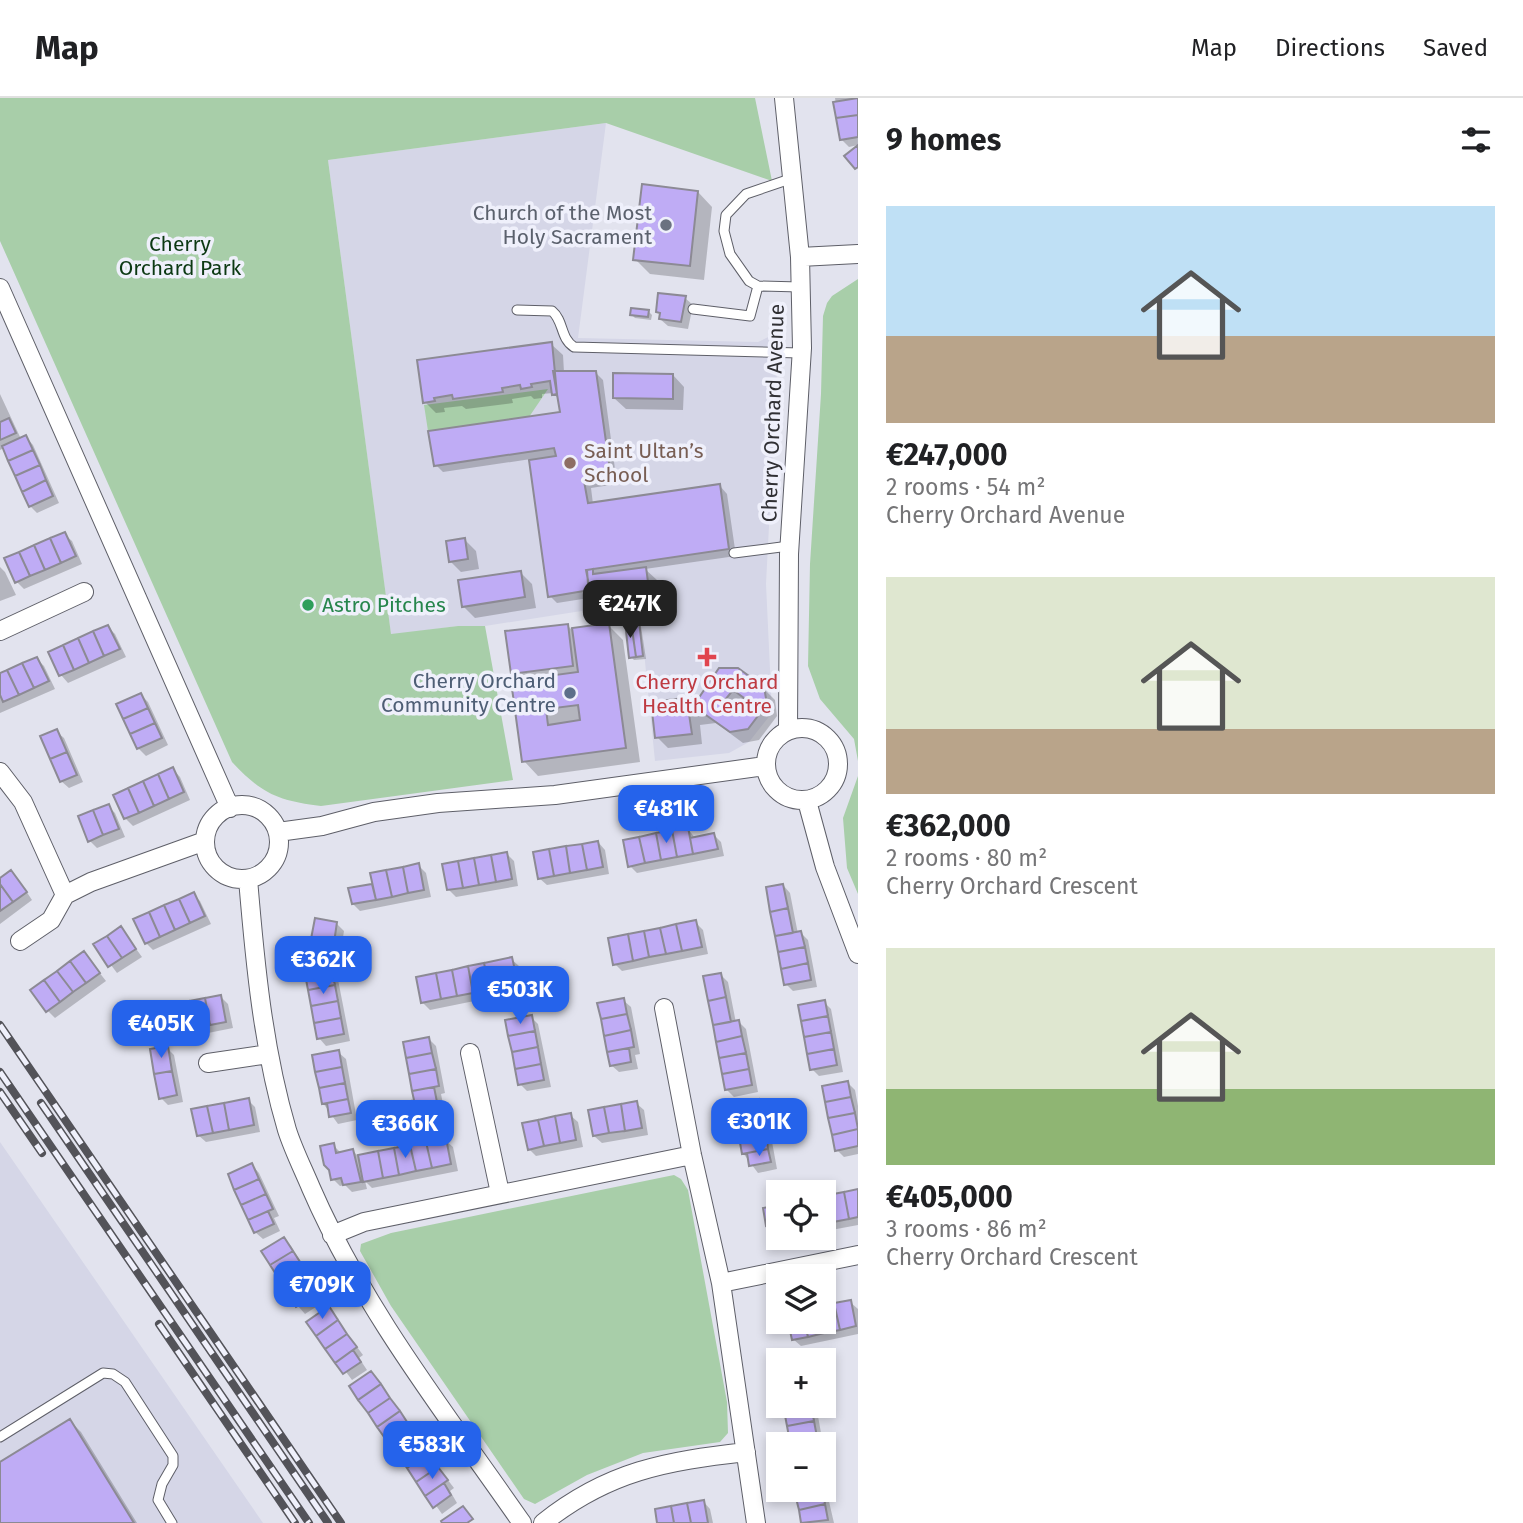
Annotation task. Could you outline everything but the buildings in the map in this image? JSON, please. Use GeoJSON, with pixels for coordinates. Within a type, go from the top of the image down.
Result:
{"type":"FeatureCollection","features":[{"type":"Feature","properties":{"kind":"street","name":"Cherry Orchard Avenue"},"geometry":{"type":"LineString","coordinates":[[783,98],[800,257],[800,353],[789,546],[788,730]]}},
{"type":"Feature","properties":{"kind":"street"},"geometry":{"type":"LineString","coordinates":[[800,257],[858,254]]}},
{"type":"Feature","properties":{"kind":"street"},"geometry":{"type":"LineString","coordinates":[[0,288],[230,807]]}},
{"type":"Feature","properties":{"kind":"street"},"geometry":{"type":"LineString","coordinates":[[0,631],[84,592]]}},
{"type":"Feature","properties":{"kind":"street"},"geometry":{"type":"LineString","coordinates":[[808,728],[825,736],[835,748],[839,763],[837,776],[830,788],[815,799],[807,801],[787,798],[776,791],[765,765],[768,750],[776,738],[788,730],[808,728]]}},
{"type":"Feature","properties":{"kind":"street"},"geometry":{"type":"LineString","coordinates":[[278,832],[322,826],[374,812],[438,803],[555,795],[765,765]]}},
{"type":"Feature","properties":{"kind":"street"},"geometry":{"type":"LineString","coordinates":[[0,772],[23,802],[65,895]]}},
{"type":"Feature","properties":{"kind":"street"},"geometry":{"type":"LineString","coordinates":[[807,801],[825,867],[858,954]]}},
{"type":"Feature","properties":{"kind":"street"},"geometry":{"type":"LineString","coordinates":[[230,807],[254,807],[273,821],[278,832],[276,857],[270,867],[260,875],[248,879],[227,876],[218,870],[206,852],[205,841],[213,820],[230,807]]}},
{"type":"Feature","properties":{"kind":"street"},"geometry":{"type":"LineString","coordinates":[[20,941],[51,920],[65,895],[91,882],[205,841]]}},
{"type":"Feature","properties":{"kind":"street"},"geometry":{"type":"LineString","coordinates":[[248,879],[270,1054],[287,1132],[332,1236],[368,1301],[522,1523]]}},
{"type":"Feature","properties":{"kind":"street"},"geometry":{"type":"LineString","coordinates":[[664,1008],[692,1155],[721,1283],[756,1523]]}},
{"type":"Feature","properties":{"kind":"street"},"geometry":{"type":"LineString","coordinates":[[470,1053],[500,1193]]}},
{"type":"Feature","properties":{"kind":"street"},"geometry":{"type":"LineString","coordinates":[[208,1063],[270,1054]]}},
{"type":"Feature","properties":{"kind":"street"},"geometry":{"type":"LineString","coordinates":[[332,1236],[365,1222],[692,1155]]}},
{"type":"Feature","properties":{"kind":"street"},"geometry":{"type":"LineString","coordinates":[[721,1283],[858,1255]]}},
{"type":"Feature","properties":{"kind":"street"},"geometry":{"type":"LineString","coordinates":[[543,1523],[572,1503],[625,1475],[672,1461],[746,1452]]}},
{"type":"Feature","properties":{"kind":"lane"},"geometry":{"type":"LineString","coordinates":[[793,178],[746,194],[726,215],[724,231],[730,254],[748,281],[758,286],[800,287]]}},
{"type":"Feature","properties":{"kind":"lane"},"geometry":{"type":"LineString","coordinates":[[693,309],[750,316],[758,286]]}},
{"type":"Feature","properties":{"kind":"lane"},"geometry":{"type":"LineString","coordinates":[[517,310],[552,310],[566,341],[574,347],[800,353]]}},
{"type":"Feature","properties":{"kind":"lane"},"geometry":{"type":"LineString","coordinates":[[734,553],[789,546]]}},
{"type":"Feature","properties":{"kind":"lane"},"geometry":{"type":"LineString","coordinates":[[0,1437],[103,1373],[113,1374],[125,1381],[173,1456],[173,1465],[162,1484],[159,1500],[172,1523]]}},
{"type":"Feature","properties":{"kind":"shaded area","name":"Saint Ultan’s School"},"geometry":{"type":"Polygon","coordinates":[[[606,123],[578,338],[758,342],[779,332],[766,584],[772,713],[749,742],[729,753],[655,761],[639,602],[485,626],[458,626],[391,635],[328,160],[606,123]]]}},
{"type":"Feature","properties":{"kind":"shaded area"},"geometry":{"type":"Polygon","coordinates":[[[0,1142],[136,1339],[263,1523],[0,1523],[0,1142]]]}},
{"type":"Feature","properties":{"kind":"green space","name":"Cherry Orchard Park"},"geometry":{"type":"Polygon","coordinates":[[[0,98],[755,98],[772,181],[606,123],[328,160],[391,634],[458,626],[485,626],[513,780],[321,806],[293,802],[272,794],[253,782],[232,762],[0,241],[0,98]]]}},
{"type":"Feature","properties":{"kind":"green space"},"geometry":{"type":"Polygon","coordinates":[[[858,279],[858,761],[854,739],[820,699],[808,666],[810,564],[823,316],[832,296],[858,279]]]}},
{"type":"Feature","properties":{"kind":"green space"},"geometry":{"type":"Polygon","coordinates":[[[548,389],[529,417],[428,431],[424,405],[548,389]]]}},
{"type":"Feature","properties":{"kind":"green space"},"geometry":{"type":"Polygon","coordinates":[[[858,776],[858,894],[847,868],[843,818],[858,776]]]}},
{"type":"Feature","properties":{"kind":"green space"},"geometry":{"type":"Polygon","coordinates":[[[674,1175],[681,1179],[688,1190],[727,1402],[728,1433],[720,1442],[643,1453],[587,1475],[535,1504],[524,1499],[391,1306],[360,1251],[361,1244],[391,1233],[674,1175]]]}},
{"type":"Feature","properties":{"kind":"railway"},"geometry":{"type":"LineString","coordinates":[[0,1025],[341,1523]]}},
{"type":"Feature","properties":{"kind":"railway"},"geometry":{"type":"LineString","coordinates":[[0,1072],[309,1523]]}},
{"type":"Feature","properties":{"kind":"railway"},"geometry":{"type":"LineString","coordinates":[[0,1092],[42,1153]]}},
{"type":"Feature","properties":{"kind":"railway"},"geometry":{"type":"LineString","coordinates":[[41,1103],[328,1523]]}},
{"type":"Feature","properties":{"kind":"railway"},"geometry":{"type":"LineString","coordinates":[[159,1324],[295,1523]]}},
{"type":"Feature","properties":{"kind":"place","name":"Church of the Most Holy Sacrament"},"geometry":{"type":"Point","coordinates":[666,225]}},
{"type":"Feature","properties":{"kind":"place","name":"Saint Ultan’s School"},"geometry":{"type":"Point","coordinates":[570,463]}},
{"type":"Feature","properties":{"kind":"place","name":"Astro Pitches"},"geometry":{"type":"Point","coordinates":[308,605]}},
{"type":"Feature","properties":{"kind":"place","name":"Cherry Orchard Health Centre"},"geometry":{"type":"Point","coordinates":[707,657]}},
{"type":"Feature","properties":{"kind":"place","name":"Cherry Orchard Community Centre"},"geometry":{"type":"Point","coordinates":[570,693]}}]}
